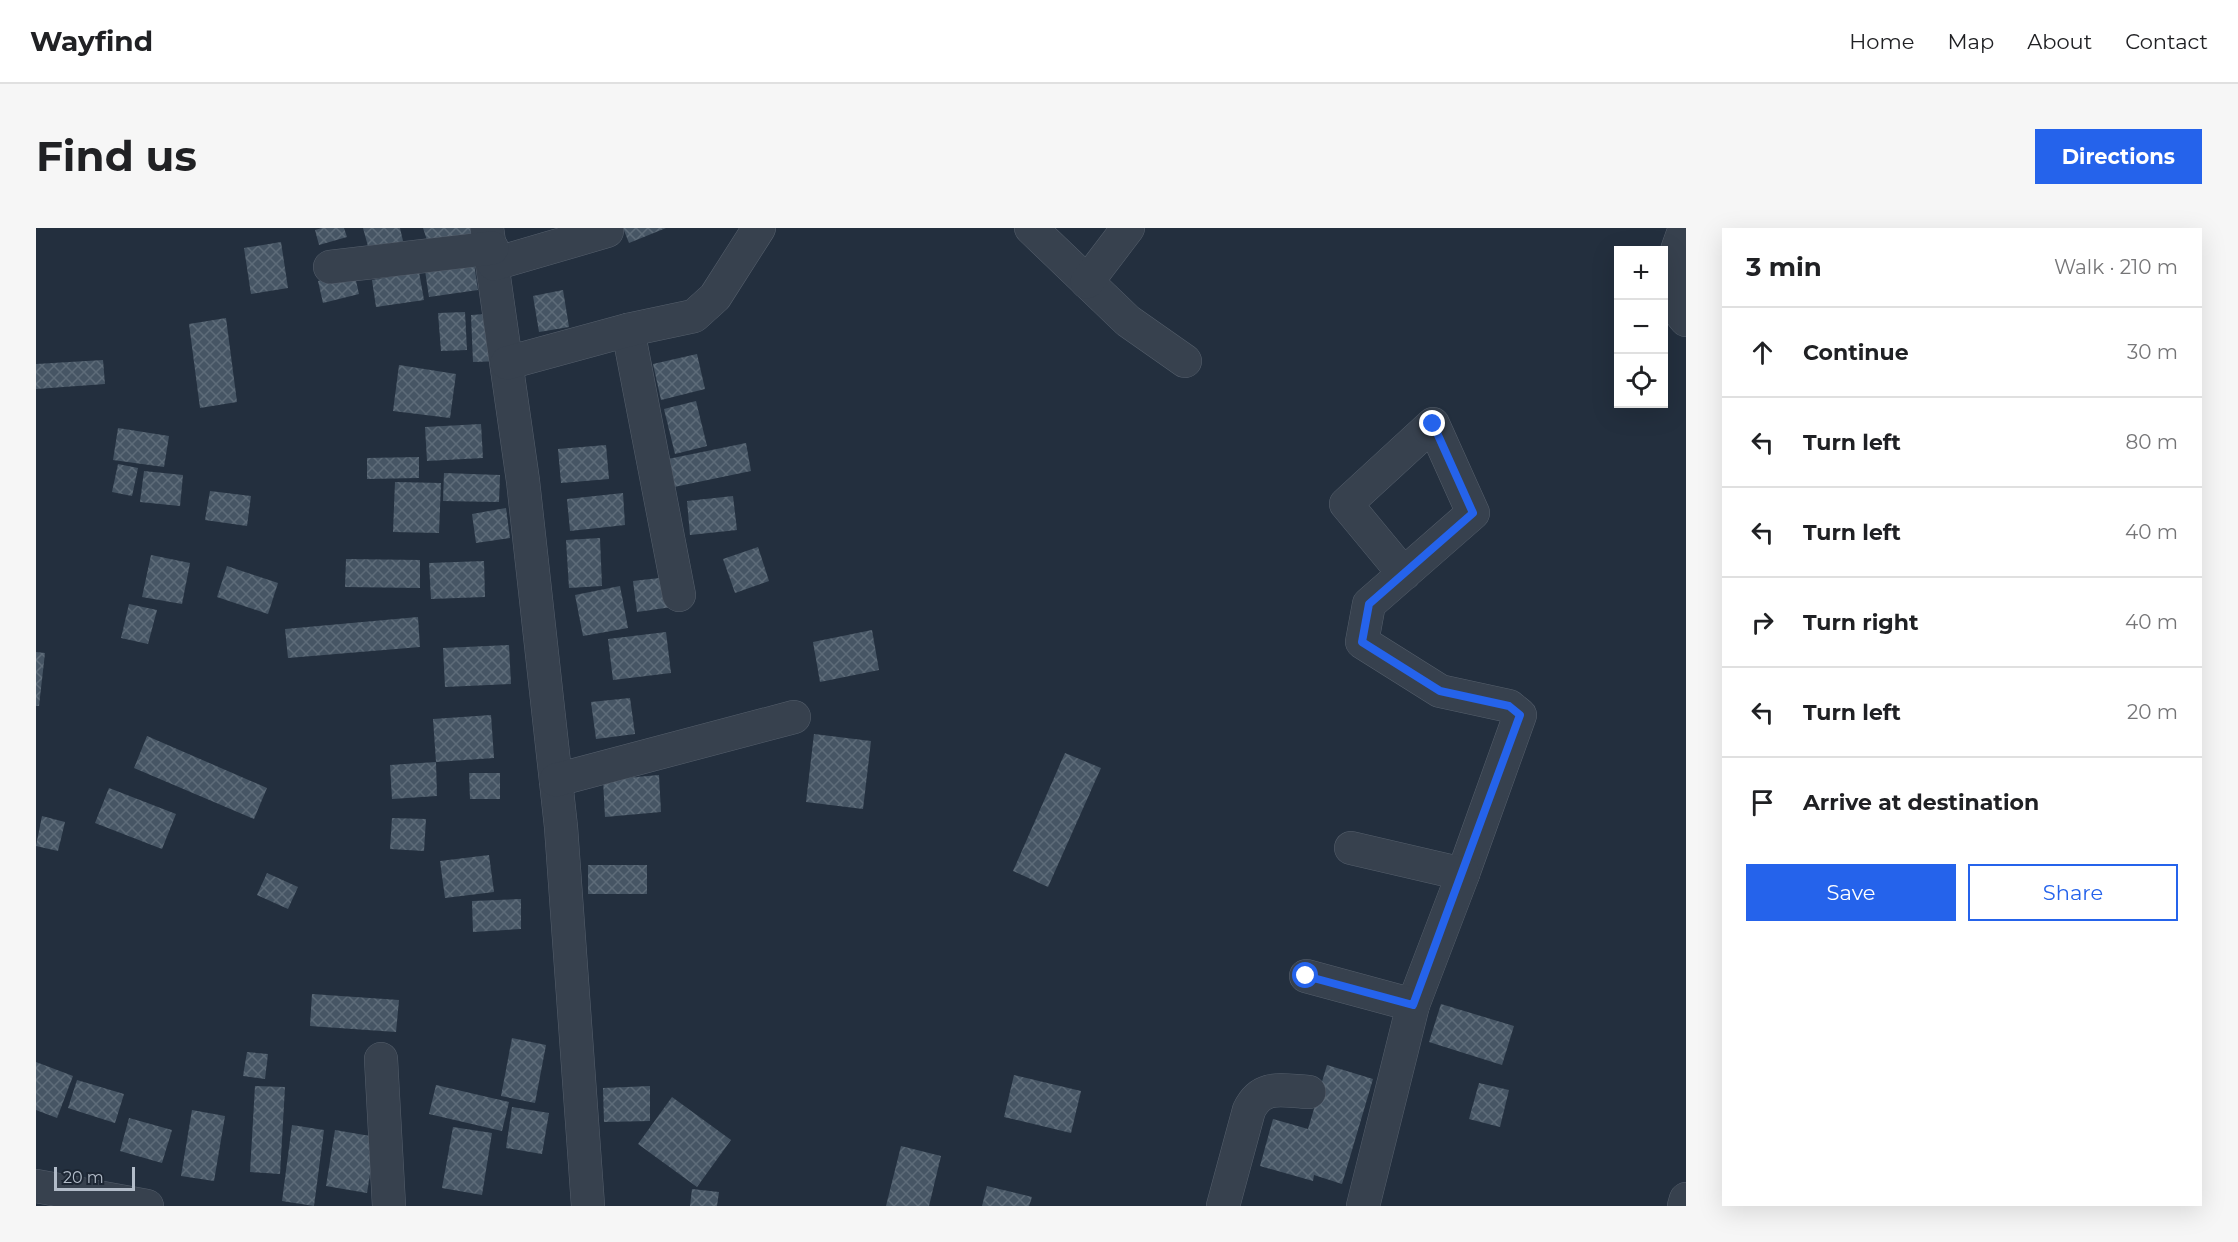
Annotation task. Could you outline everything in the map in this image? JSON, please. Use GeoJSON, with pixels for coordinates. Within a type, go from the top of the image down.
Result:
{"type":"FeatureCollection","features":[{"type":"Feature","properties":{"kind":"street"},"geometry":{"type":"LineString","coordinates":[[507,363],[628,330],[694,316],[715,297],[759,228]]}},
{"type":"Feature","properties":{"kind":"street"},"geometry":{"type":"LineString","coordinates":[[1031,228],[1128,321],[1185,362]]}},
{"type":"Feature","properties":{"kind":"street"},"geometry":{"type":"LineString","coordinates":[[1087,282],[1128,228]]}},
{"type":"Feature","properties":{"kind":"street"},"geometry":{"type":"LineString","coordinates":[[1685,228],[1670,268],[1670,293],[1686,321]]}},
{"type":"Feature","properties":{"kind":"street"},"geometry":{"type":"LineString","coordinates":[[330,267],[607,231]]}},
{"type":"Feature","properties":{"kind":"street"},"geometry":{"type":"LineString","coordinates":[[491,247],[524,481],[556,780],[588,1206]]}},
{"type":"Feature","properties":{"kind":"street"},"geometry":{"type":"LineString","coordinates":[[628,330],[679,595]]}},
{"type":"Feature","properties":{"kind":"street"},"geometry":{"type":"LineString","coordinates":[[1362,1206],[1413,1005],[1520,715],[1509,706],[1440,691],[1362,642],[1369,604],[1404,574]]}},
{"type":"Feature","properties":{"kind":"street"},"geometry":{"type":"LineString","coordinates":[[556,780],[794,717]]}},
{"type":"Feature","properties":{"kind":"street"},"geometry":{"type":"LineString","coordinates":[[1351,848],[1463,874]]}},
{"type":"Feature","properties":{"kind":"street"},"geometry":{"type":"LineString","coordinates":[[1306,976],[1413,1005]]}},
{"type":"Feature","properties":{"kind":"street"},"geometry":{"type":"LineString","coordinates":[[381,1059],[389,1206]]}},
{"type":"Feature","properties":{"kind":"street"},"geometry":{"type":"LineString","coordinates":[[1223,1206],[1249,1110],[1255,1098],[1266,1091],[1309,1092]]}},
{"type":"Feature","properties":{"kind":"street"},"geometry":{"type":"LineString","coordinates":[[36,1186],[147,1206]]}},
{"type":"Feature","properties":{"kind":"street"},"geometry":{"type":"LineString","coordinates":[[1684,1206],[1686,1198]]}},
{"type":"Feature","properties":{"kind":"building"},"geometry":{"type":"Polygon","coordinates":[[[344,228],[347,237],[319,245],[315,230],[344,228]]]}},
{"type":"Feature","properties":{"kind":"building"},"geometry":{"type":"Polygon","coordinates":[[[363,228],[400,228],[403,241],[369,250],[363,228]]]}},
{"type":"Feature","properties":{"kind":"building"},"geometry":{"type":"Polygon","coordinates":[[[423,228],[471,228],[473,235],[430,249],[423,228]]]}},
{"type":"Feature","properties":{"kind":"building"},"geometry":{"type":"Polygon","coordinates":[[[623,228],[666,228],[629,243],[623,228]]]}},
{"type":"Feature","properties":{"kind":"building"},"geometry":{"type":"Polygon","coordinates":[[[281,242],[288,288],[251,294],[244,248],[281,242]]]}},
{"type":"Feature","properties":{"kind":"building"},"geometry":{"type":"Polygon","coordinates":[[[473,257],[478,290],[429,297],[424,264],[473,257]]]}},
{"type":"Feature","properties":{"kind":"building"},"geometry":{"type":"Polygon","coordinates":[[[354,272],[359,294],[323,303],[318,281],[354,272]]]}},
{"type":"Feature","properties":{"kind":"building"},"geometry":{"type":"Polygon","coordinates":[[[419,272],[424,300],[376,307],[372,280],[419,272]]]}},
{"type":"Feature","properties":{"kind":"building"},"geometry":{"type":"Polygon","coordinates":[[[563,290],[569,327],[539,332],[533,296],[563,290]]]}},
{"type":"Feature","properties":{"kind":"building"},"geometry":{"type":"Polygon","coordinates":[[[465,312],[467,350],[441,351],[438,313],[465,312]]]}},
{"type":"Feature","properties":{"kind":"building"},"geometry":{"type":"Polygon","coordinates":[[[500,313],[502,361],[473,362],[471,315],[500,313]]]}},
{"type":"Feature","properties":{"kind":"building"},"geometry":{"type":"Polygon","coordinates":[[[226,318],[237,402],[200,408],[189,324],[226,318]]]}},
{"type":"Feature","properties":{"kind":"building"},"geometry":{"type":"Polygon","coordinates":[[[697,354],[705,389],[661,400],[653,364],[697,354]]]}},
{"type":"Feature","properties":{"kind":"building"},"geometry":{"type":"Polygon","coordinates":[[[103,360],[105,384],[36,389],[36,364],[103,360]]]}},
{"type":"Feature","properties":{"kind":"building"},"geometry":{"type":"Polygon","coordinates":[[[399,365],[456,374],[450,418],[393,411],[399,365]]]}},
{"type":"Feature","properties":{"kind":"building"},"geometry":{"type":"Polygon","coordinates":[[[696,401],[707,446],[675,454],[664,409],[696,401]]]}},
{"type":"Feature","properties":{"kind":"building"},"geometry":{"type":"Polygon","coordinates":[[[481,424],[483,458],[427,461],[425,427],[481,424]]]}},
{"type":"Feature","properties":{"kind":"building"},"geometry":{"type":"Polygon","coordinates":[[[118,428],[169,436],[164,467],[113,460],[118,428]]]}},
{"type":"Feature","properties":{"kind":"building"},"geometry":{"type":"Polygon","coordinates":[[[746,443],[751,471],[674,487],[668,459],[746,443]]]}},
{"type":"Feature","properties":{"kind":"building"},"geometry":{"type":"Polygon","coordinates":[[[606,445],[609,479],[561,483],[558,449],[606,445]]]}},
{"type":"Feature","properties":{"kind":"building"},"geometry":{"type":"Polygon","coordinates":[[[419,457],[419,478],[367,479],[367,458],[419,457]]]}},
{"type":"Feature","properties":{"kind":"building"},"geometry":{"type":"Polygon","coordinates":[[[118,464],[138,468],[132,496],[112,492],[118,464]]]}},
{"type":"Feature","properties":{"kind":"building"},"geometry":{"type":"Polygon","coordinates":[[[144,471],[183,475],[180,506],[140,502],[144,471]]]}},
{"type":"Feature","properties":{"kind":"building"},"geometry":{"type":"Polygon","coordinates":[[[444,473],[500,475],[499,502],[443,501],[444,473]]]}},
{"type":"Feature","properties":{"kind":"building"},"geometry":{"type":"Polygon","coordinates":[[[395,482],[441,483],[439,533],[393,532],[395,482]]]}},
{"type":"Feature","properties":{"kind":"building"},"geometry":{"type":"Polygon","coordinates":[[[210,491],[251,496],[247,526],[205,520],[210,491]]]}},
{"type":"Feature","properties":{"kind":"building"},"geometry":{"type":"Polygon","coordinates":[[[623,493],[625,525],[570,531],[567,499],[623,493]]]}},
{"type":"Feature","properties":{"kind":"building"},"geometry":{"type":"Polygon","coordinates":[[[733,496],[737,530],[690,535],[687,501],[733,496]]]}},
{"type":"Feature","properties":{"kind":"building"},"geometry":{"type":"Polygon","coordinates":[[[506,508],[510,538],[476,543],[472,514],[506,508]]]}},
{"type":"Feature","properties":{"kind":"building"},"geometry":{"type":"Polygon","coordinates":[[[600,538],[602,586],[569,588],[566,540],[600,538]]]}},
{"type":"Feature","properties":{"kind":"building"},"geometry":{"type":"Polygon","coordinates":[[[758,547],[769,581],[735,593],[723,559],[758,547]]]}},
{"type":"Feature","properties":{"kind":"building"},"geometry":{"type":"Polygon","coordinates":[[[151,555],[190,563],[182,604],[142,597],[151,555]]]}},
{"type":"Feature","properties":{"kind":"building"},"geometry":{"type":"Polygon","coordinates":[[[346,559],[420,560],[420,588],[345,587],[346,559]]]}},
{"type":"Feature","properties":{"kind":"building"},"geometry":{"type":"Polygon","coordinates":[[[484,561],[485,597],[431,599],[429,563],[484,561]]]}},
{"type":"Feature","properties":{"kind":"building"},"geometry":{"type":"Polygon","coordinates":[[[227,566],[278,583],[268,614],[217,597],[227,566]]]}},
{"type":"Feature","properties":{"kind":"building"},"geometry":{"type":"Polygon","coordinates":[[[668,577],[672,607],[637,612],[633,581],[668,577]]]}},
{"type":"Feature","properties":{"kind":"building"},"geometry":{"type":"Polygon","coordinates":[[[620,586],[628,628],[583,636],[575,595],[620,586]]]}},
{"type":"Feature","properties":{"kind":"building"},"geometry":{"type":"Polygon","coordinates":[[[129,604],[157,610],[148,644],[121,638],[129,604]]]}},
{"type":"Feature","properties":{"kind":"building"},"geometry":{"type":"Polygon","coordinates":[[[418,617],[420,647],[288,658],[285,629],[418,617]]]}},
{"type":"Feature","properties":{"kind":"building"},"geometry":{"type":"Polygon","coordinates":[[[872,630],[879,670],[820,682],[813,642],[872,630]]]}},
{"type":"Feature","properties":{"kind":"building"},"geometry":{"type":"Polygon","coordinates":[[[666,632],[671,673],[613,680],[608,639],[666,632]]]}},
{"type":"Feature","properties":{"kind":"building"},"geometry":{"type":"Polygon","coordinates":[[[509,645],[511,684],[445,687],[443,648],[509,645]]]}},
{"type":"Feature","properties":{"kind":"building"},"geometry":{"type":"Polygon","coordinates":[[[36,652],[45,653],[39,706],[36,706],[36,652]]]}},
{"type":"Feature","properties":{"kind":"building"},"geometry":{"type":"Polygon","coordinates":[[[630,698],[635,734],[596,739],[591,702],[630,698]]]}},
{"type":"Feature","properties":{"kind":"building"},"geometry":{"type":"Polygon","coordinates":[[[491,715],[494,758],[436,762],[433,719],[491,715]]]}},
{"type":"Feature","properties":{"kind":"building"},"geometry":{"type":"Polygon","coordinates":[[[814,734],[871,741],[863,809],[806,802],[814,734]]]}},
{"type":"Feature","properties":{"kind":"building"},"geometry":{"type":"Polygon","coordinates":[[[147,736],[267,788],[254,819],[134,768],[147,736]]]}},
{"type":"Feature","properties":{"kind":"building"},"geometry":{"type":"Polygon","coordinates":[[[1065,753],[1101,768],[1048,887],[1013,871],[1065,753]]]}},
{"type":"Feature","properties":{"kind":"building"},"geometry":{"type":"Polygon","coordinates":[[[436,762],[437,796],[392,799],[390,765],[436,762]]]}},
{"type":"Feature","properties":{"kind":"building"},"geometry":{"type":"Polygon","coordinates":[[[469,773],[500,773],[500,799],[470,799],[469,773]]]}},
{"type":"Feature","properties":{"kind":"building"},"geometry":{"type":"Polygon","coordinates":[[[659,775],[661,812],[605,817],[603,780],[659,775]]]}},
{"type":"Feature","properties":{"kind":"building"},"geometry":{"type":"Polygon","coordinates":[[[109,788],[176,814],[162,849],[95,823],[109,788]]]}},
{"type":"Feature","properties":{"kind":"building"},"geometry":{"type":"Polygon","coordinates":[[[42,816],[65,822],[58,851],[36,846],[42,816]]]}},
{"type":"Feature","properties":{"kind":"building"},"geometry":{"type":"Polygon","coordinates":[[[392,818],[426,819],[424,851],[390,849],[392,818]]]}},
{"type":"Feature","properties":{"kind":"building"},"geometry":{"type":"Polygon","coordinates":[[[489,855],[494,892],[445,898],[440,861],[489,855]]]}},
{"type":"Feature","properties":{"kind":"building"},"geometry":{"type":"Polygon","coordinates":[[[588,865],[647,865],[647,894],[588,894],[588,865]]]}},
{"type":"Feature","properties":{"kind":"building"},"geometry":{"type":"Polygon","coordinates":[[[267,873],[298,887],[288,909],[257,895],[267,873]]]}},
{"type":"Feature","properties":{"kind":"building"},"geometry":{"type":"Polygon","coordinates":[[[521,899],[521,929],[473,932],[472,901],[521,899]]]}},
{"type":"Feature","properties":{"kind":"building"},"geometry":{"type":"Polygon","coordinates":[[[312,994],[399,1000],[396,1032],[310,1026],[312,994]]]}},
{"type":"Feature","properties":{"kind":"building"},"geometry":{"type":"Polygon","coordinates":[[[1441,1004],[1514,1026],[1502,1065],[1429,1042],[1441,1004]]]}},
{"type":"Feature","properties":{"kind":"building"},"geometry":{"type":"Polygon","coordinates":[[[512,1038],[546,1045],[535,1103],[501,1096],[512,1038]]]}},
{"type":"Feature","properties":{"kind":"building"},"geometry":{"type":"Polygon","coordinates":[[[247,1052],[268,1054],[265,1079],[243,1076],[247,1052]]]}},
{"type":"Feature","properties":{"kind":"building"},"geometry":{"type":"Polygon","coordinates":[[[36,1062],[73,1076],[57,1118],[36,1110],[36,1062]]]}},
{"type":"Feature","properties":{"kind":"building"},"geometry":{"type":"Polygon","coordinates":[[[1327,1065],[1373,1079],[1342,1184],[1314,1175],[1313,1181],[1260,1166],[1273,1119],[1308,1129],[1327,1065]]]}},
{"type":"Feature","properties":{"kind":"building"},"geometry":{"type":"Polygon","coordinates":[[[1014,1075],[1081,1091],[1071,1133],[1004,1117],[1014,1075]]]}},
{"type":"Feature","properties":{"kind":"building"},"geometry":{"type":"Polygon","coordinates":[[[77,1080],[124,1094],[115,1123],[68,1108],[77,1080]]]}},
{"type":"Feature","properties":{"kind":"building"},"geometry":{"type":"Polygon","coordinates":[[[1479,1083],[1509,1090],[1500,1127],[1469,1119],[1479,1083]]]}},
{"type":"Feature","properties":{"kind":"building"},"geometry":{"type":"Polygon","coordinates":[[[436,1085],[509,1102],[502,1131],[429,1114],[436,1085]]]}},
{"type":"Feature","properties":{"kind":"building"},"geometry":{"type":"Polygon","coordinates":[[[255,1086],[285,1087],[280,1174],[250,1172],[255,1086]]]}},
{"type":"Feature","properties":{"kind":"building"},"geometry":{"type":"Polygon","coordinates":[[[650,1086],[650,1121],[604,1122],[603,1088],[650,1086]]]}},
{"type":"Feature","properties":{"kind":"building"},"geometry":{"type":"Polygon","coordinates":[[[672,1097],[731,1140],[697,1187],[638,1144],[672,1097]]]}},
{"type":"Feature","properties":{"kind":"building"},"geometry":{"type":"Polygon","coordinates":[[[512,1107],[549,1113],[542,1154],[506,1148],[512,1107]]]}},
{"type":"Feature","properties":{"kind":"building"},"geometry":{"type":"Polygon","coordinates":[[[192,1110],[225,1116],[214,1181],[181,1176],[192,1110]]]}},
{"type":"Feature","properties":{"kind":"building"},"geometry":{"type":"Polygon","coordinates":[[[129,1118],[172,1130],[162,1163],[120,1151],[129,1118]]]}},
{"type":"Feature","properties":{"kind":"building"},"geometry":{"type":"Polygon","coordinates":[[[292,1125],[324,1130],[314,1206],[282,1201],[292,1125]]]}},
{"type":"Feature","properties":{"kind":"building"},"geometry":{"type":"Polygon","coordinates":[[[453,1127],[492,1133],[482,1195],[442,1188],[453,1127]]]}},
{"type":"Feature","properties":{"kind":"building"},"geometry":{"type":"Polygon","coordinates":[[[335,1130],[376,1137],[367,1193],[326,1186],[335,1130]]]}},
{"type":"Feature","properties":{"kind":"building"},"geometry":{"type":"Polygon","coordinates":[[[901,1146],[941,1156],[929,1206],[886,1206],[901,1146]]]}},
{"type":"Feature","properties":{"kind":"building"},"geometry":{"type":"Polygon","coordinates":[[[987,1186],[1032,1197],[1029,1206],[982,1206],[987,1186]]]}},
{"type":"Feature","properties":{"kind":"building"},"geometry":{"type":"Polygon","coordinates":[[[692,1189],[719,1192],[717,1206],[690,1206],[692,1189]]]}},
{"type":"Feature","properties":{"kind":"route"},"geometry":{"type":"LineString","coordinates":[[1306,976],[1413,1005],[1520,715],[1509,706],[1440,691],[1362,642],[1369,604],[1473,513],[1433,424]]}}]}
